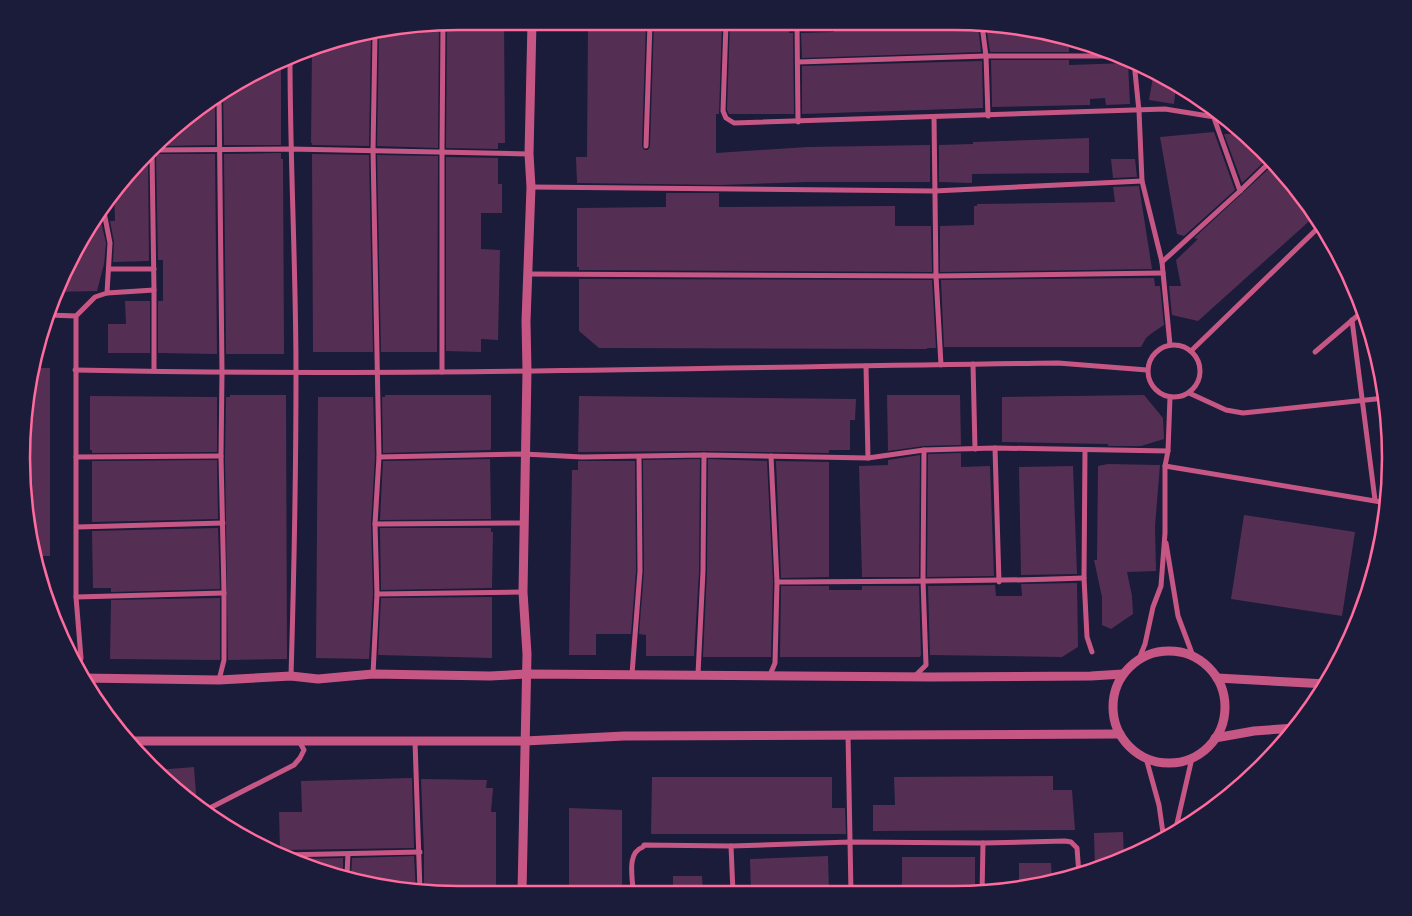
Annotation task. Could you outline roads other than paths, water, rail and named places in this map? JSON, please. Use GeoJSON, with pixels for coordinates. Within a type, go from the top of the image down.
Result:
{"type":"FeatureCollection","features":[{"type":"Feature","properties":{"kind":"street"},"geometry":{"type":"LineString","coordinates":[[522,886],[526,674],[523,592],[524,454],[532,30]]}},
{"type":"Feature","properties":{"kind":"street"},"geometry":{"type":"LineString","coordinates":[[646,146],[650,30]]}},
{"type":"Feature","properties":{"kind":"street"},"geometry":{"type":"LineString","coordinates":[[726,30],[723,105],[726,118],[729,121],[738,123],[798,122],[1165,110],[1214,118],[1240,191]]}},
{"type":"Feature","properties":{"kind":"street"},"geometry":{"type":"LineString","coordinates":[[797,30],[798,122]]}},
{"type":"Feature","properties":{"kind":"street"},"geometry":{"type":"LineString","coordinates":[[442,372],[444,31]]}},
{"type":"Feature","properties":{"kind":"street"},"geometry":{"type":"LineString","coordinates":[[983,31],[986,56],[988,116]]}},
{"type":"Feature","properties":{"kind":"street"},"geometry":{"type":"LineString","coordinates":[[373,674],[377,594],[375,524],[378,457],[373,150],[375,38]]}},
{"type":"Feature","properties":{"kind":"street"},"geometry":{"type":"LineString","coordinates":[[798,62],[986,56],[1100,56]]}},
{"type":"Feature","properties":{"kind":"street"},"geometry":{"type":"LineString","coordinates":[[290,65],[290,149],[296,372],[291,676]]}},
{"type":"Feature","properties":{"kind":"street"},"geometry":{"type":"LineString","coordinates":[[1135,70],[1140,111],[1142,181],[1162,262],[1170,345]]}},
{"type":"Feature","properties":{"kind":"street"},"geometry":{"type":"LineString","coordinates":[[219,103],[224,660],[219,680]]}},
{"type":"Feature","properties":{"kind":"street"},"geometry":{"type":"LineString","coordinates":[[934,117],[936,276],[941,365]]}},
{"type":"Feature","properties":{"kind":"street"},"geometry":{"type":"LineString","coordinates":[[161,150],[290,149],[529,154]]}},
{"type":"Feature","properties":{"kind":"street"},"geometry":{"type":"LineString","coordinates":[[152,158],[154,371]]}},
{"type":"Feature","properties":{"kind":"street"},"geometry":{"type":"LineString","coordinates":[[1162,262],[1266,165]]}},
{"type":"Feature","properties":{"kind":"street"},"geometry":{"type":"LineString","coordinates":[[530,188],[934,191],[1142,181]]}},
{"type":"Feature","properties":{"kind":"street"},"geometry":{"type":"LineString","coordinates":[[105,216],[110,243],[107,293]]}},
{"type":"Feature","properties":{"kind":"street"},"geometry":{"type":"LineString","coordinates":[[1191,351],[1316,230]]}},
{"type":"Feature","properties":{"kind":"street"},"geometry":{"type":"LineString","coordinates":[[109,269],[154,269]]}},
{"type":"Feature","properties":{"kind":"street"},"geometry":{"type":"LineString","coordinates":[[528,274],[936,276],[1163,273]]}},
{"type":"Feature","properties":{"kind":"street"},"geometry":{"type":"LineString","coordinates":[[81,660],[76,596],[76,316],[95,297],[107,293],[154,290]]}},
{"type":"Feature","properties":{"kind":"street"},"geometry":{"type":"LineString","coordinates":[[55,315],[76,316]]}},
{"type":"Feature","properties":{"kind":"street"},"geometry":{"type":"LineString","coordinates":[[1315,352],[1357,316]]}},
{"type":"Feature","properties":{"kind":"street"},"geometry":{"type":"LineString","coordinates":[[1352,320],[1376,500]]}},
{"type":"Feature","properties":{"kind":"street"},"geometry":{"type":"LineString","coordinates":[[1170,345],[1180,345],[1191,351],[1197,360],[1200,370],[1196,384],[1189,393],[1179,397],[1170,397],[1152,387],[1147,370],[1149,361],[1154,353],[1170,345]]}},
{"type":"Feature","properties":{"kind":"street"},"geometry":{"type":"LineString","coordinates":[[75,370],[442,372],[1058,362],[1147,370]]}},
{"type":"Feature","properties":{"kind":"street"},"geometry":{"type":"LineString","coordinates":[[973,364],[975,449]]}},
{"type":"Feature","properties":{"kind":"street"},"geometry":{"type":"LineString","coordinates":[[866,366],[868,458]]}},
{"type":"Feature","properties":{"kind":"street"},"geometry":{"type":"LineString","coordinates":[[1189,393],[1226,410],[1243,412],[1378,399]]}},
{"type":"Feature","properties":{"kind":"street"},"geometry":{"type":"LineString","coordinates":[[1139,659],[1145,644],[1153,607],[1161,586],[1165,533],[1165,466],[1168,451],[1170,397]]}},
{"type":"Feature","properties":{"kind":"street"},"geometry":{"type":"LineString","coordinates":[[378,457],[524,454],[582,457],[704,455],[868,458],[924,450],[995,448],[1168,451]]}},
{"type":"Feature","properties":{"kind":"street"},"geometry":{"type":"LineString","coordinates":[[995,448],[999,582]]}},
{"type":"Feature","properties":{"kind":"street"},"geometry":{"type":"LineString","coordinates":[[915,676],[926,665],[923,580],[924,450]]}},
{"type":"Feature","properties":{"kind":"street"},"geometry":{"type":"LineString","coordinates":[[1085,450],[1084,578],[1087,637],[1092,652]]}},
{"type":"Feature","properties":{"kind":"street"},"geometry":{"type":"LineString","coordinates":[[698,674],[703,571],[704,455]]}},
{"type":"Feature","properties":{"kind":"street"},"geometry":{"type":"LineString","coordinates":[[76,458],[222,456]]}},
{"type":"Feature","properties":{"kind":"street"},"geometry":{"type":"LineString","coordinates":[[770,675],[775,663],[777,582],[771,456]]}},
{"type":"Feature","properties":{"kind":"street"},"geometry":{"type":"LineString","coordinates":[[632,674],[640,571],[639,457]]}},
{"type":"Feature","properties":{"kind":"street"},"geometry":{"type":"LineString","coordinates":[[1165,466],[1379,501]]}},
{"type":"Feature","properties":{"kind":"street"},"geometry":{"type":"LineString","coordinates":[[76,527],[223,523]]}},
{"type":"Feature","properties":{"kind":"street"},"geometry":{"type":"LineString","coordinates":[[375,524],[524,523]]}},
{"type":"Feature","properties":{"kind":"street"},"geometry":{"type":"LineString","coordinates":[[1165,533],[1178,616],[1193,656]]}},
{"type":"Feature","properties":{"kind":"street"},"geometry":{"type":"LineString","coordinates":[[777,582],[923,580],[999,582],[1084,578]]}},
{"type":"Feature","properties":{"kind":"street"},"geometry":{"type":"LineString","coordinates":[[377,594],[523,592]]}},
{"type":"Feature","properties":{"kind":"street"},"geometry":{"type":"LineString","coordinates":[[76,596],[224,593]]}},
{"type":"Feature","properties":{"kind":"street"},"geometry":{"type":"LineString","coordinates":[[1170,651],[1193,656],[1206,665],[1217,678],[1223,692],[1225,708],[1222,724],[1215,738],[1203,751],[1192,758],[1169,763],[1146,758],[1131,748],[1120,734],[1114,721],[1112,707],[1114,693],[1123,674],[1139,659],[1154,653],[1170,651]]}},
{"type":"Feature","properties":{"kind":"street"},"geometry":{"type":"LineString","coordinates":[[91,678],[219,680],[291,676],[318,678],[373,674],[490,676],[526,674],[698,674],[1081,676],[1123,674]]}},
{"type":"Feature","properties":{"kind":"street"},"geometry":{"type":"LineString","coordinates":[[1217,678],[1318,683]]}},
{"type":"Feature","properties":{"kind":"street"},"geometry":{"type":"LineString","coordinates":[[1215,738],[1254,731],[1286,729]]}},
{"type":"Feature","properties":{"kind":"street"},"geometry":{"type":"LineString","coordinates":[[137,741],[525,741],[624,736],[1120,734]]}},
{"type":"Feature","properties":{"kind":"street"},"geometry":{"type":"LineString","coordinates":[[848,735],[850,886]]}},
{"type":"Feature","properties":{"kind":"street"},"geometry":{"type":"LineString","coordinates":[[211,808],[294,765],[304,750],[300,741]]}},
{"type":"Feature","properties":{"kind":"street"},"geometry":{"type":"LineString","coordinates":[[415,741],[420,884]]}},
{"type":"Feature","properties":{"kind":"street"},"geometry":{"type":"LineString","coordinates":[[1146,758],[1159,805],[1163,832]]}},
{"type":"Feature","properties":{"kind":"street"},"geometry":{"type":"LineString","coordinates":[[1177,823],[1192,758]]}},
{"type":"Feature","properties":{"kind":"street"},"geometry":{"type":"LineString","coordinates":[[633,886],[632,856],[636,850],[644,845],[731,846],[850,842],[1071,842],[1077,848],[1078,867]]}},
{"type":"Feature","properties":{"kind":"street"},"geometry":{"type":"LineString","coordinates":[[982,885],[983,843]]}},
{"type":"Feature","properties":{"kind":"street"},"geometry":{"type":"LineString","coordinates":[[731,846],[733,886]]}},
{"type":"Feature","properties":{"kind":"street"},"geometry":{"type":"LineString","coordinates":[[299,855],[420,852]]}},
{"type":"Feature","properties":{"kind":"street"},"geometry":{"type":"LineString","coordinates":[[347,871],[348,854]]}}]}
